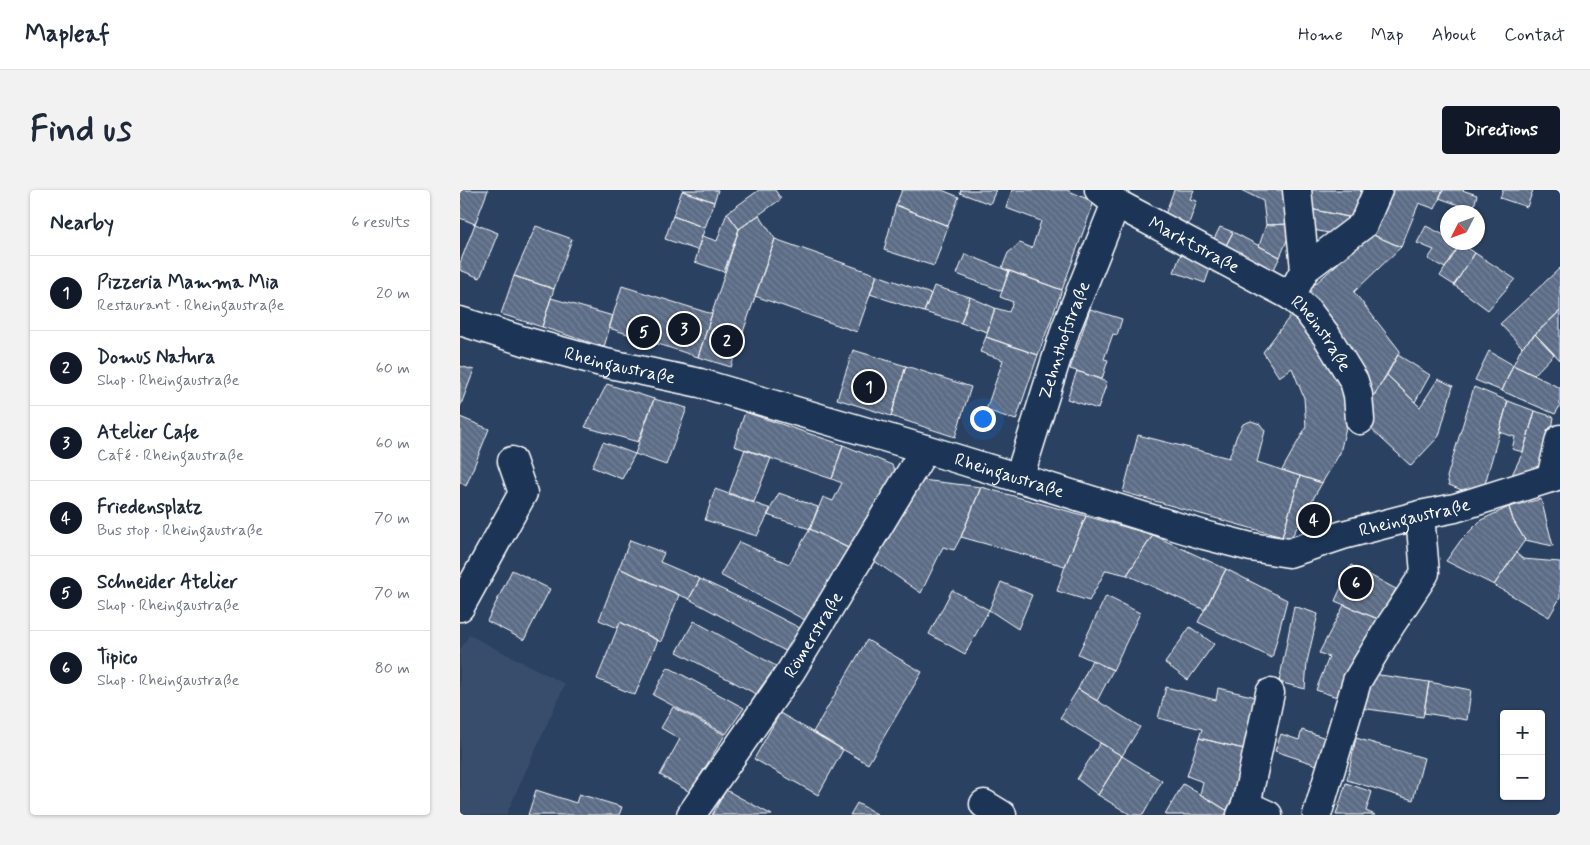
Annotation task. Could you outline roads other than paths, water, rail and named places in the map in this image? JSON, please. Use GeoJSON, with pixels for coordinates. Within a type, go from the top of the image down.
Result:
{"type":"FeatureCollection","features":[{"type":"Feature","properties":{"kind":"street"},"geometry":{"type":"LineString","coordinates":[[1297,190],[1305,269]]}},
{"type":"Feature","properties":{"kind":"street","name":"Rheinstraße"},"geometry":{"type":"LineString","coordinates":[[1360,420],[1358,395],[1354,381],[1307,310],[1291,296],[1305,269],[1363,225],[1378,190]]}},
{"type":"Feature","properties":{"kind":"street","name":"Marktstraße"},"geometry":{"type":"LineString","coordinates":[[1108,197],[1291,296]]}},
{"type":"Feature","properties":{"kind":"street","name":"Zehnthofstraße"},"geometry":{"type":"LineString","coordinates":[[1019,478],[1108,197]]}},
{"type":"Feature","properties":{"kind":"street","name":"Rheingaustraße"},"geometry":{"type":"LineString","coordinates":[[460,321],[601,362],[700,383],[1204,534],[1252,547],[1289,553],[1343,535],[1455,508],[1556,476]]}},
{"type":"Feature","properties":{"kind":"street"},"geometry":{"type":"LineString","coordinates":[[1556,476],[1560,439]]}},
{"type":"Feature","properties":{"kind":"street","name":"Römerstraße"},"geometry":{"type":"LineString","coordinates":[[691,815],[791,671],[925,449]]}},
{"type":"Feature","properties":{"kind":"street"},"geometry":{"type":"LineString","coordinates":[[460,607],[522,493],[512,461]]}},
{"type":"Feature","properties":{"kind":"street"},"geometry":{"type":"LineString","coordinates":[[1318,815],[1357,681],[1425,572],[1420,515]]}},
{"type":"Feature","properties":{"kind":"street"},"geometry":{"type":"LineString","coordinates":[[1252,812],[1270,693]]}},
{"type":"Feature","properties":{"kind":"place","name":"Atelier Cafe"},"geometry":{"type":"Point","coordinates":[684,329]}},
{"type":"Feature","properties":{"kind":"place","name":"Schneider Atelier"},"geometry":{"type":"Point","coordinates":[644,332]}},
{"type":"Feature","properties":{"kind":"place","name":"Domus Natura"},"geometry":{"type":"Point","coordinates":[727,341]}},
{"type":"Feature","properties":{"kind":"place","name":"Pizzeria Mamma Mia"},"geometry":{"type":"Point","coordinates":[869,387]}},
{"type":"Feature","properties":{"kind":"place","name":"Friedensplatz"},"geometry":{"type":"Point","coordinates":[1314,520]}},
{"type":"Feature","properties":{"kind":"place","name":"Tipico"},"geometry":{"type":"Point","coordinates":[1356,583]}}]}
